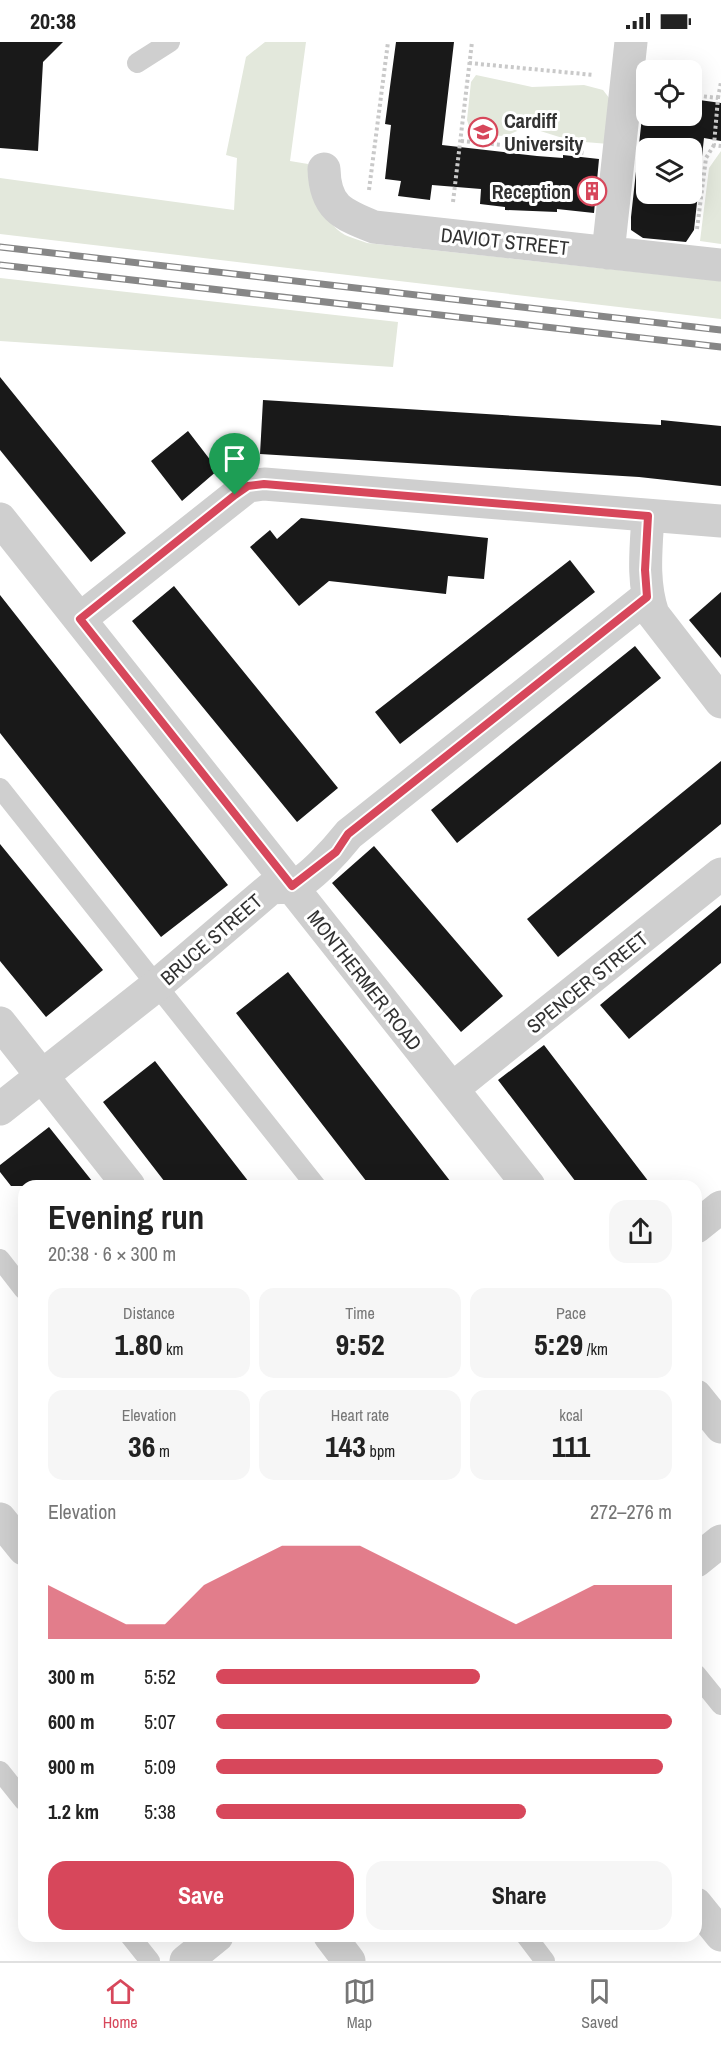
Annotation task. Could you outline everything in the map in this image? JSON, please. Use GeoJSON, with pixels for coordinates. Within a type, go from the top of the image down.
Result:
{"type":"FeatureCollection","features":[{"type":"Feature","properties":{"kind":"street"},"geometry":{"type":"LineString","coordinates":[[608,253],[631,42]]}},
{"type":"Feature","properties":{"kind":"street","name":"DAVIOT STREET"},"geometry":{"type":"LineString","coordinates":[[324,169],[325,192],[345,215],[374,227],[707,263]]}},
{"type":"Feature","properties":{"kind":"street"},"geometry":{"type":"LineString","coordinates":[[80,619],[248,486],[264,484],[721,521]]}},
{"type":"Feature","properties":{"kind":"street"},"geometry":{"type":"LineString","coordinates":[[648,516],[645,570],[647,597],[661,628],[721,702]]}},
{"type":"Feature","properties":{"kind":"street","name":"MONTHERMER ROAD"},"geometry":{"type":"LineString","coordinates":[[0,519],[525,1180]]}},
{"type":"Feature","properties":{"kind":"street","name":"BRUCE STREET"},"geometry":{"type":"LineString","coordinates":[[0,1109],[157,985],[271,888],[292,886],[336,852],[348,834],[647,597]]}},
{"type":"Feature","properties":{"kind":"street","name":"SPENCER STREET"},"geometry":{"type":"LineString","coordinates":[[452,1089],[721,874]]}},
{"type":"Feature","properties":{"kind":"street"},"geometry":{"type":"LineString","coordinates":[[0,1023],[124,1180]]}},
{"type":"Feature","properties":{"kind":"street"},"geometry":{"type":"LineString","coordinates":[[702,1222],[721,1207]]}},
{"type":"Feature","properties":{"kind":"street"},"geometry":{"type":"LineString","coordinates":[[702,1403],[721,1427]]}},
{"type":"Feature","properties":{"kind":"street"},"geometry":{"type":"LineString","coordinates":[[0,1519],[18,1542]]}},
{"type":"Feature","properties":{"kind":"street"},"geometry":{"type":"LineString","coordinates":[[702,1556],[721,1541]]}},
{"type":"Feature","properties":{"kind":"street"},"geometry":{"type":"LineString","coordinates":[[702,1911],[721,1935]]}},
{"type":"Feature","properties":{"kind":"street"},"geometry":{"type":"LineString","coordinates":[[186,1961],[210,1942]]}},
{"type":"Feature","properties":{"kind":"street"},"geometry":{"type":"LineString","coordinates":[[335,1942],[349,1961]]}},
{"type":"Feature","properties":{"kind":"lane"},"geometry":{"type":"LineString","coordinates":[[137,63],[171,42]]}},
{"type":"Feature","properties":{"kind":"lane"},"geometry":{"type":"LineString","coordinates":[[0,788],[311,1180]]}},
{"type":"Feature","properties":{"kind":"lane"},"geometry":{"type":"LineString","coordinates":[[0,1259],[18,1282]]}},
{"type":"Feature","properties":{"kind":"lane"},"geometry":{"type":"LineString","coordinates":[[702,1681],[721,1705]]}},
{"type":"Feature","properties":{"kind":"lane"},"geometry":{"type":"LineString","coordinates":[[0,1771],[18,1794]]}},
{"type":"Feature","properties":{"kind":"lane"},"geometry":{"type":"LineString","coordinates":[[135,1942],[150,1961]]}},
{"type":"Feature","properties":{"kind":"lane"},"geometry":{"type":"LineString","coordinates":[[531,1942],[545,1961]]}},
{"type":"Feature","properties":{"kind":"path"},"geometry":{"type":"LineString","coordinates":[[365,224],[388,42]]}},
{"type":"Feature","properties":{"kind":"path"},"geometry":{"type":"LineString","coordinates":[[449,235],[472,42]]}},
{"type":"Feature","properties":{"kind":"path"},"geometry":{"type":"LineString","coordinates":[[469,63],[627,78]]}},
{"type":"Feature","properties":{"kind":"path"},"geometry":{"type":"LineString","coordinates":[[707,263],[706,158],[714,145],[721,82]]}},
{"type":"Feature","properties":{"kind":"path"},"geometry":{"type":"LineString","coordinates":[[702,96],[718,98]]}},
{"type":"Feature","properties":{"kind":"path"},"geometry":{"type":"LineString","coordinates":[[461,141],[619,156]]}},
{"type":"Feature","properties":{"kind":"path"},"geometry":{"type":"LineString","coordinates":[[714,145],[721,146]]}},
{"type":"Feature","properties":{"kind":"shaded area"},"geometry":{"type":"Polygon","coordinates":[[[265,42],[306,42],[290,161],[308,164],[311,183],[324,213],[345,235],[367,243],[721,281],[721,319],[0,234],[0,178],[234,210],[237,158],[226,155],[246,57],[265,42]]]}},
{"type":"Feature","properties":{"kind":"shaded area"},"geometry":{"type":"Polygon","coordinates":[[[476,75],[532,87],[584,85],[603,90],[613,103],[609,144],[572,141],[524,128],[506,136],[478,135],[470,129],[467,120],[471,82],[476,75]]]}},
{"type":"Feature","properties":{"kind":"shaded area"},"geometry":{"type":"Polygon","coordinates":[[[721,151],[721,244],[700,241],[709,168],[721,151]]]}},
{"type":"Feature","properties":{"kind":"shaded area"},"geometry":{"type":"Polygon","coordinates":[[[0,278],[398,322],[393,367],[0,341],[0,278]]]}},
{"type":"Feature","properties":{"kind":"building"},"geometry":{"type":"Polygon","coordinates":[[[0,42],[63,42],[43,62],[38,151],[0,148],[0,42]]]}},
{"type":"Feature","properties":{"kind":"building"},"geometry":{"type":"Polygon","coordinates":[[[396,42],[454,42],[442,145],[537,156],[563,158],[563,155],[599,159],[594,213],[557,209],[557,212],[505,210],[505,207],[480,204],[481,189],[432,185],[430,200],[398,196],[401,181],[385,179],[391,125],[385,124],[396,42]]]}},
{"type":"Feature","properties":{"kind":"building"},"geometry":{"type":"Polygon","coordinates":[[[702,100],[721,103],[721,141],[704,138],[702,156],[702,138],[640,138],[641,126],[702,126],[702,100]]]}},
{"type":"Feature","properties":{"kind":"building"},"geometry":{"type":"Polygon","coordinates":[[[636,172],[636,204],[697,204],[694,230],[686,242],[643,238],[631,230],[636,172]]]}},
{"type":"Feature","properties":{"kind":"building"},"geometry":{"type":"Polygon","coordinates":[[[0,377],[126,533],[91,562],[0,450],[0,377]]]}},
{"type":"Feature","properties":{"kind":"building"},"geometry":{"type":"Polygon","coordinates":[[[263,400],[661,425],[661,420],[721,426],[721,486],[639,477],[260,454],[263,400]]]}},
{"type":"Feature","properties":{"kind":"building"},"geometry":{"type":"Polygon","coordinates":[[[188,431],[218,470],[182,501],[151,461],[188,431]]]}},
{"type":"Feature","properties":{"kind":"building"},"geometry":{"type":"Polygon","coordinates":[[[301,518],[488,538],[484,579],[448,576],[446,594],[329,581],[299,606],[250,547],[270,530],[277,539],[301,518]]]}},
{"type":"Feature","properties":{"kind":"building"},"geometry":{"type":"Polygon","coordinates":[[[570,560],[595,592],[400,744],[375,712],[570,560]]]}},
{"type":"Feature","properties":{"kind":"building"},"geometry":{"type":"Polygon","coordinates":[[[174,586],[338,788],[297,822],[132,621],[174,586]]]}},
{"type":"Feature","properties":{"kind":"building"},"geometry":{"type":"Polygon","coordinates":[[[721,592],[721,658],[689,620],[721,592]]]}},
{"type":"Feature","properties":{"kind":"building"},"geometry":{"type":"Polygon","coordinates":[[[0,595],[228,885],[161,937],[0,733],[0,595]]]}},
{"type":"Feature","properties":{"kind":"building"},"geometry":{"type":"Polygon","coordinates":[[[635,646],[661,678],[457,843],[431,810],[635,646]]]}},
{"type":"Feature","properties":{"kind":"building"},"geometry":{"type":"Polygon","coordinates":[[[721,761],[721,824],[558,957],[527,919],[721,761]]]}},
{"type":"Feature","properties":{"kind":"building"},"geometry":{"type":"Polygon","coordinates":[[[0,844],[103,970],[46,1017],[0,961],[0,844]]]}},
{"type":"Feature","properties":{"kind":"building"},"geometry":{"type":"Polygon","coordinates":[[[374,846],[503,996],[461,1032],[332,883],[374,846]]]}},
{"type":"Feature","properties":{"kind":"building"},"geometry":{"type":"Polygon","coordinates":[[[721,905],[721,963],[629,1039],[600,1005],[721,905]]]}},
{"type":"Feature","properties":{"kind":"building"},"geometry":{"type":"Polygon","coordinates":[[[288,972],[449,1180],[365,1180],[236,1013],[288,972]]]}},
{"type":"Feature","properties":{"kind":"building"},"geometry":{"type":"Polygon","coordinates":[[[544,1045],[647,1180],[574,1180],[498,1080],[544,1045]]]}},
{"type":"Feature","properties":{"kind":"building"},"geometry":{"type":"Polygon","coordinates":[[[155,1061],[247,1180],[163,1180],[103,1102],[155,1061]]]}},
{"type":"Feature","properties":{"kind":"building"},"geometry":{"type":"Polygon","coordinates":[[[49,1127],[91,1180],[18,1180],[18,1186],[11,1186],[0,1172],[0,1165],[49,1127]]]}},
{"type":"Feature","properties":{"kind":"railway"},"geometry":{"type":"LineString","coordinates":[[0,247],[721,330]]}},
{"type":"Feature","properties":{"kind":"railway"},"geometry":{"type":"LineString","coordinates":[[0,265],[721,347]]}},
{"type":"Feature","properties":{"kind":"place","name":"Cardiff University"},"geometry":{"type":"Point","coordinates":[483,132]}},
{"type":"Feature","properties":{"kind":"place","name":"Reception"},"geometry":{"type":"Point","coordinates":[592,191]}},
{"type":"Feature","properties":{"kind":"route"},"geometry":{"type":"LineString","coordinates":[[264,484],[648,516],[645,570],[647,597],[348,834],[336,852],[292,886],[80,619],[235,495],[248,486],[264,484]]}}]}
